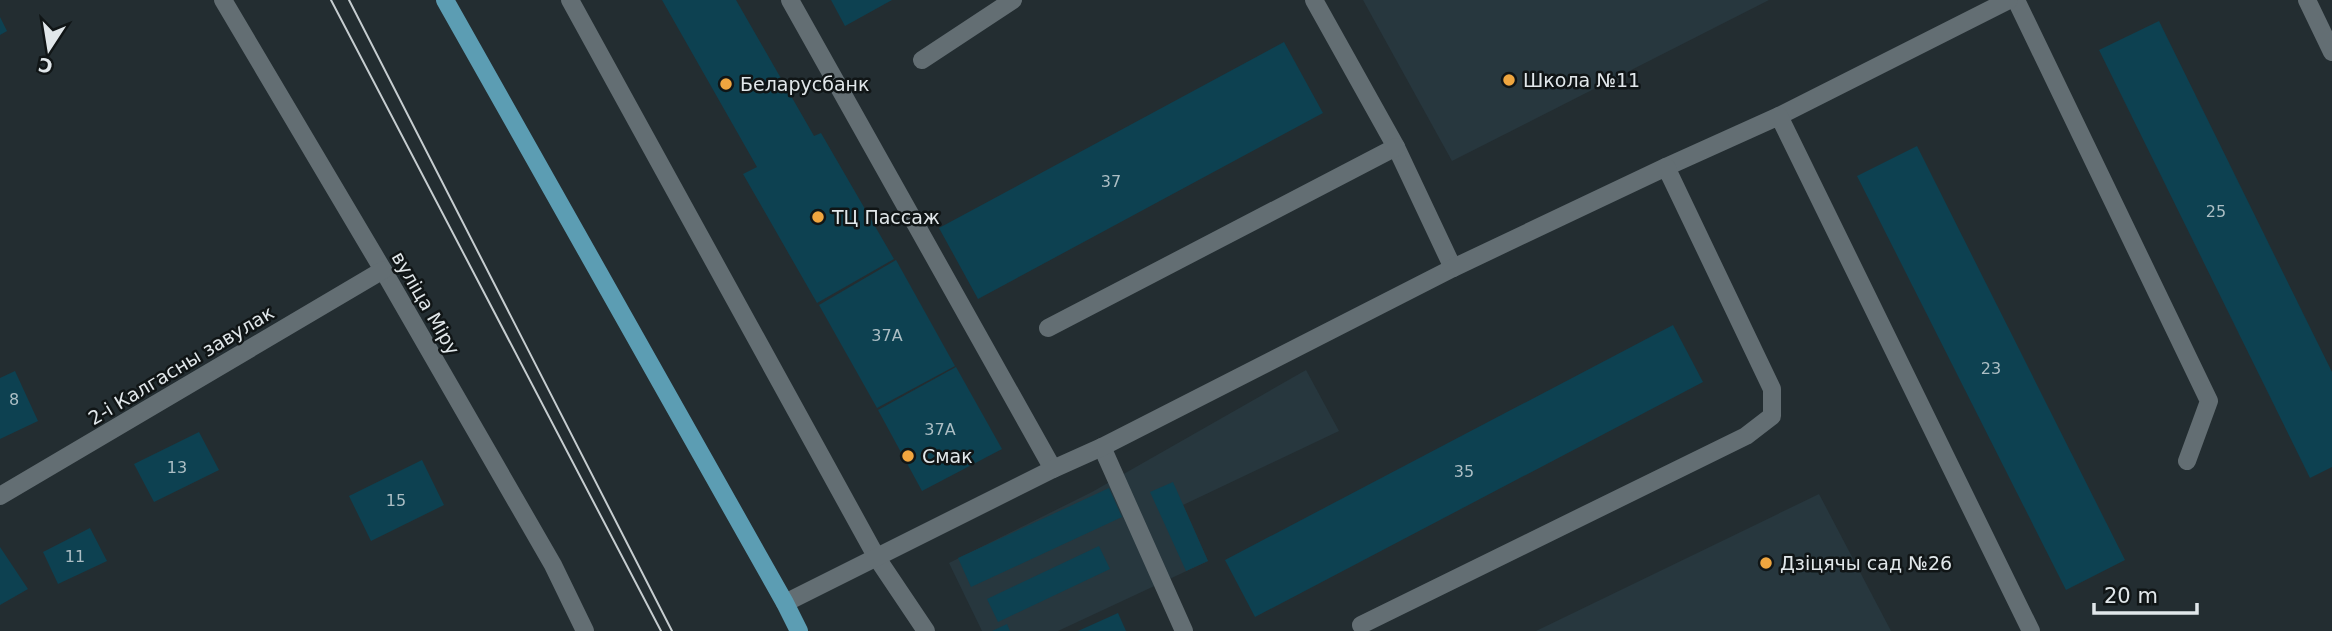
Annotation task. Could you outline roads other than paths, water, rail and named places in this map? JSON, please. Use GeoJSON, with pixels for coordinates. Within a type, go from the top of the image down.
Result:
{"type":"FeatureCollection","features":[{"type":"Feature","properties":{"kind":"main road"},"geometry":{"type":"LineString","coordinates":[[445,0],[799,631]]}},
{"type":"Feature","properties":{"kind":"street","name":"вуліца Міру"},"geometry":{"type":"LineString","coordinates":[[223,0],[553,565],[585,631]]}},
{"type":"Feature","properties":{"kind":"street"},"geometry":{"type":"LineString","coordinates":[[569,0],[877,558],[926,631]]}},
{"type":"Feature","properties":{"kind":"street"},"geometry":{"type":"LineString","coordinates":[[790,0],[1053,469]]}},
{"type":"Feature","properties":{"kind":"street"},"geometry":{"type":"LineString","coordinates":[[922,60],[1013,0]]}},
{"type":"Feature","properties":{"kind":"street"},"geometry":{"type":"LineString","coordinates":[[1314,0],[1396,146],[1452,268]]}},
{"type":"Feature","properties":{"kind":"street"},"geometry":{"type":"LineString","coordinates":[[785,603],[1102,447],[1452,268],[1779,116],[2009,0]]}},
{"type":"Feature","properties":{"kind":"street"},"geometry":{"type":"LineString","coordinates":[[2016,0],[2209,401],[2187,461]]}},
{"type":"Feature","properties":{"kind":"street"},"geometry":{"type":"LineString","coordinates":[[2307,0],[2332,52]]}},
{"type":"Feature","properties":{"kind":"street"},"geometry":{"type":"LineString","coordinates":[[1779,116],[2031,631]]}},
{"type":"Feature","properties":{"kind":"street"},"geometry":{"type":"LineString","coordinates":[[1048,328],[1396,146]]}},
{"type":"Feature","properties":{"kind":"street"},"geometry":{"type":"LineString","coordinates":[[1361,625],[1746,436],[1772,416],[1772,389],[1666,167]]}},
{"type":"Feature","properties":{"kind":"street","name":"2-і Калгасны завулак"},"geometry":{"type":"LineString","coordinates":[[0,496],[383,270]]}},
{"type":"Feature","properties":{"kind":"street"},"geometry":{"type":"LineString","coordinates":[[1102,447],[1184,631]]}},
{"type":"Feature","properties":{"kind":"tram line"},"geometry":{"type":"LineString","coordinates":[[331,0],[661,631]]}},
{"type":"Feature","properties":{"kind":"tram line"},"geometry":{"type":"LineString","coordinates":[[349,0],[672,631]]}},
{"type":"Feature","properties":{"kind":"place","name":"Школа №11"},"geometry":{"type":"Point","coordinates":[1509,80]}},
{"type":"Feature","properties":{"kind":"place","name":"Беларусбанк"},"geometry":{"type":"Point","coordinates":[726,84]}},
{"type":"Feature","properties":{"kind":"place","name":"ТЦ Пассаж"},"geometry":{"type":"Point","coordinates":[818,217]}},
{"type":"Feature","properties":{"kind":"place","name":"Смак"},"geometry":{"type":"Point","coordinates":[908,456]}},
{"type":"Feature","properties":{"kind":"place","name":"Дзіцячы сад №26"},"geometry":{"type":"Point","coordinates":[1766,563]}}]}
